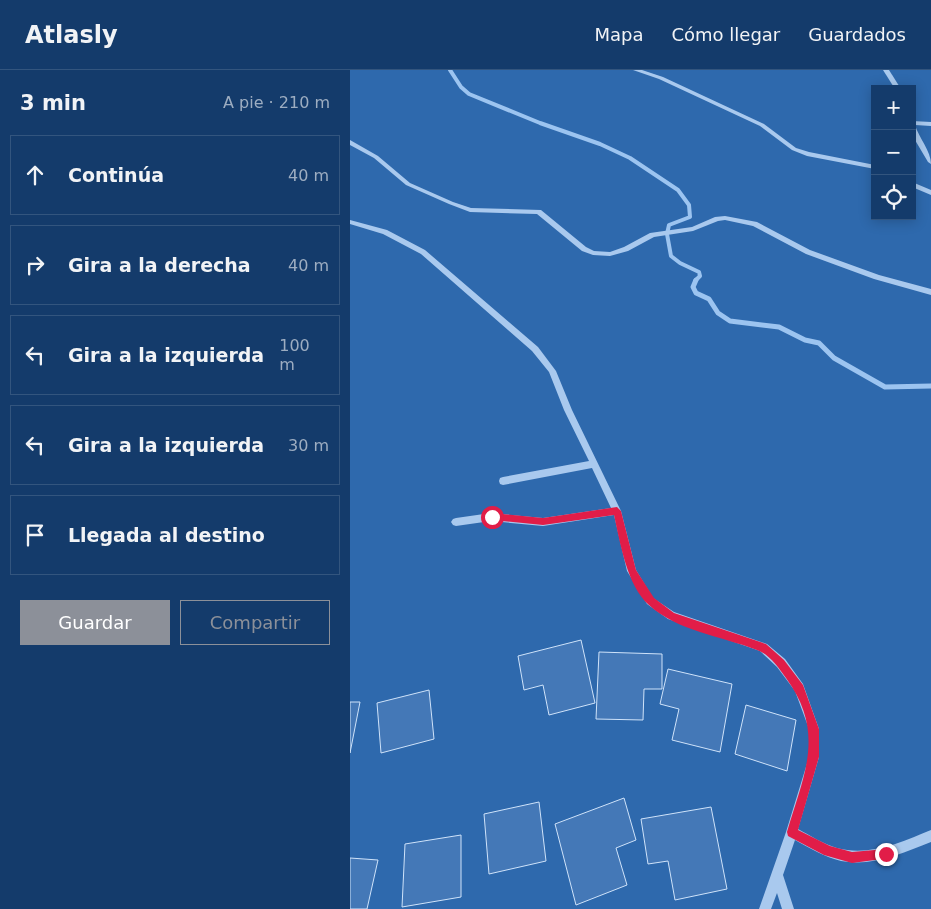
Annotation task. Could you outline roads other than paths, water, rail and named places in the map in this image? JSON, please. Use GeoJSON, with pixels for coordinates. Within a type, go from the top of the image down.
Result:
{"type":"FeatureCollection","features":[{"type":"Feature","properties":{"kind":"street"},"geometry":{"type":"LineString","coordinates":[[636,70],[661,78],[762,124],[794,149],[807,154],[871,167]]}},
{"type":"Feature","properties":{"kind":"street"},"geometry":{"type":"LineString","coordinates":[[886,70],[895,85]]}},
{"type":"Feature","properties":{"kind":"street"},"geometry":{"type":"LineString","coordinates":[[916,124],[931,124]]}},
{"type":"Feature","properties":{"kind":"street"},"geometry":{"type":"LineString","coordinates":[[914,130],[915,136],[931,162]]}},
{"type":"Feature","properties":{"kind":"street"},"geometry":{"type":"LineString","coordinates":[[350,142],[376,157],[408,184],[451,203],[470,210],[539,212],[584,249],[593,253],[610,254],[626,250],[652,235],[693,229],[717,219],[726,218],[755,224],[808,252],[868,274],[931,292]]}},
{"type":"Feature","properties":{"kind":"street"},"geometry":{"type":"LineString","coordinates":[[916,186],[931,193]]}},
{"type":"Feature","properties":{"kind":"street"},"geometry":{"type":"LineString","coordinates":[[350,222],[385,232],[423,252],[535,349],[552,371],[617,511],[632,571],[650,601],[671,616],[762,647],[781,663],[800,688],[814,729],[814,757],[792,832],[765,909]]}},
{"type":"Feature","properties":{"kind":"street"},"geometry":{"type":"LineString","coordinates":[[503,481],[594,464]]}},
{"type":"Feature","properties":{"kind":"street"},"geometry":{"type":"LineString","coordinates":[[456,522],[492,517],[543,522],[617,511]]}},
{"type":"Feature","properties":{"kind":"street"},"geometry":{"type":"LineString","coordinates":[[792,832],[828,851],[852,857],[886,854],[931,836]]}},
{"type":"Feature","properties":{"kind":"street"},"geometry":{"type":"LineString","coordinates":[[777,876],[788,909]]}},
{"type":"Feature","properties":{"kind":"waterway"},"geometry":{"type":"LineString","coordinates":[[450,70],[461,87],[469,94],[540,123],[600,144],[630,158],[678,190],[689,205],[690,217],[669,225],[667,234],[671,256],[680,263],[699,272],[700,276],[696,280]]}},
{"type":"Feature","properties":{"kind":"waterway"},"geometry":{"type":"LineString","coordinates":[[696,280],[693,287],[696,293],[709,299],[718,313],[730,321],[779,327],[805,340],[819,343],[834,358],[885,387],[931,386]]}}]}
